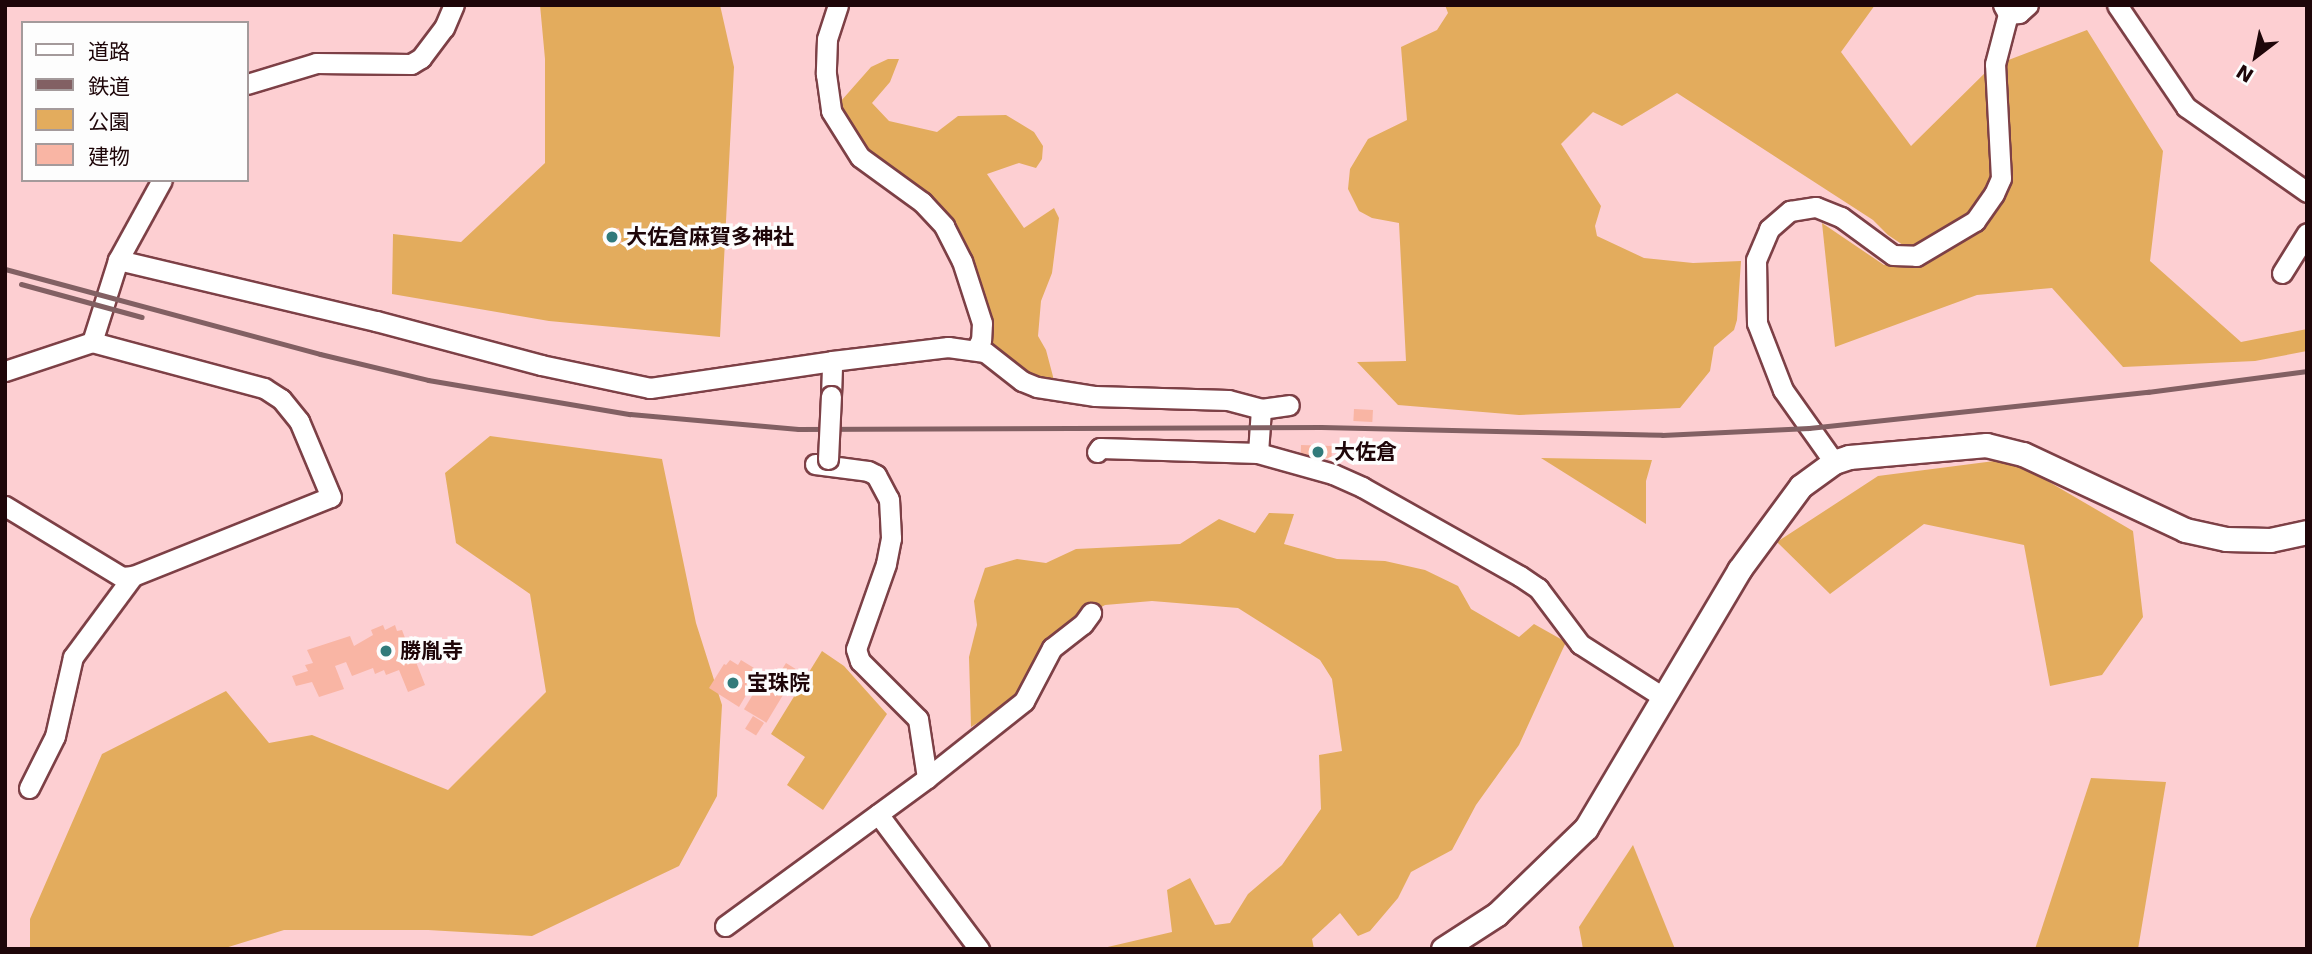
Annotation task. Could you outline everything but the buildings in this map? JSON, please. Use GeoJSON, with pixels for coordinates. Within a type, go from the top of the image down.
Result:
{"type":"FeatureCollection","features":[{"type":"Feature","properties":{"kind":"street"},"geometry":{"type":"LineString","coordinates":[[248,84],[316,63],[411,64],[421,58],[444,28],[454,5]]}},
{"type":"Feature","properties":{"kind":"street"},"geometry":{"type":"LineString","coordinates":[[838,5],[827,39],[826,74],[831,111],[860,157],[922,202],[944,226],[962,261],[982,323],[981,341],[976,349]]}},
{"type":"Feature","properties":{"kind":"street"},"geometry":{"type":"LineString","coordinates":[[1834,462],[1783,390],[1757,323],[1756,260],[1769,229],[1790,211],[1816,206],[1841,217],[1893,255],[1916,256],[1975,221],[1994,194],[2001,178],[1995,104],[1995,64],[2005,10],[2019,13],[2028,5]]}},
{"type":"Feature","properties":{"kind":"street"},"geometry":{"type":"LineString","coordinates":[[2117,5],[2186,107],[2307,192]]}},
{"type":"Feature","properties":{"kind":"street"},"geometry":{"type":"LineString","coordinates":[[92,342],[118,260],[161,182]]}},
{"type":"Feature","properties":{"kind":"street"},"geometry":{"type":"LineString","coordinates":[[2282,273],[2307,233]]}},
{"type":"Feature","properties":{"kind":"street"},"geometry":{"type":"LineString","coordinates":[[118,260],[376,321],[541,365],[650,388],[832,360],[948,347],[976,349],[1022,381],[1037,387],[1096,396],[1228,400],[1261,409],[1289,405]]}},
{"type":"Feature","properties":{"kind":"street"},"geometry":{"type":"LineString","coordinates":[[5,371],[92,342],[264,388],[281,400],[299,421],[331,497],[133,576],[122,576],[111,570],[5,506]]}},
{"type":"Feature","properties":{"kind":"street"},"geometry":{"type":"LineString","coordinates":[[832,360],[824,462],[876,475],[889,499],[891,538],[886,564],[856,649],[860,661],[918,719],[927,778]]}},
{"type":"Feature","properties":{"kind":"street"},"geometry":{"type":"LineString","coordinates":[[1258,453],[1261,409]]}},
{"type":"Feature","properties":{"kind":"street"},"geometry":{"type":"LineString","coordinates":[[1443,949],[1497,914],[1586,828],[1739,570],[1770,524],[1801,486],[1834,462],[1849,457],[1986,444],[2023,454],[2185,530],[2226,539],[2270,540],[2307,532]]}},
{"type":"Feature","properties":{"kind":"street"},"geometry":{"type":"LineString","coordinates":[[1097,452],[1100,448],[1258,453],[1333,474],[1362,487],[1538,588],[1580,644],[1663,697]]}},
{"type":"Feature","properties":{"kind":"street"},"geometry":{"type":"LineString","coordinates":[[29,788],[55,736],[73,657],[133,576]]}},
{"type":"Feature","properties":{"kind":"street"},"geometry":{"type":"LineString","coordinates":[[725,926],[927,778],[1024,701],[1052,648],[1083,624],[1091,613]]}},
{"type":"Feature","properties":{"kind":"street"},"geometry":{"type":"LineString","coordinates":[[878,814],[979,949]]}},
{"type":"Feature","properties":{"kind":"green space"},"geometry":{"type":"Polygon","coordinates":[[[540,5],[720,5],[734,67],[720,337],[549,321],[392,294],[393,234],[461,242],[545,163],[545,59],[540,5]]]}},
{"type":"Feature","properties":{"kind":"green space"},"geometry":{"type":"Polygon","coordinates":[[[1445,5],[1875,5],[1841,52],[1911,146],[1993,65],[1998,178],[1972,219],[1915,253],[1888,235],[1873,220],[1677,93],[1622,126],[1593,112],[1561,144],[1601,206],[1595,226],[1597,236],[1644,258],[1693,263],[1741,261],[1737,320],[1734,330],[1714,347],[1710,371],[1680,408],[1519,415],[1398,405],[1357,362],[1406,361],[1399,223],[1372,218],[1359,211],[1348,189],[1350,169],[1368,139],[1407,120],[1401,47],[1437,30],[1448,13],[1445,5]]]}},
{"type":"Feature","properties":{"kind":"green space"},"geometry":{"type":"Polygon","coordinates":[[[2087,30],[2163,151],[2150,261],[2241,342],[2307,329],[2307,351],[2255,361],[2123,367],[2052,288],[1977,295],[1835,347],[1822,223],[1884,265],[1921,258],[1998,196],[1998,64],[2087,30]]]}},
{"type":"Feature","properties":{"kind":"green space"},"geometry":{"type":"Polygon","coordinates":[[[888,59],[899,59],[890,82],[872,103],[889,121],[937,132],[958,116],[1006,115],[1034,132],[1043,146],[1042,159],[1036,168],[1019,163],[987,174],[1024,228],[1054,208],[1059,218],[1052,273],[1041,301],[1038,336],[1046,350],[1055,384],[1039,383],[990,352],[967,258],[871,163],[841,122],[841,101],[871,67],[888,59]]]}},
{"type":"Feature","properties":{"kind":"green space"},"geometry":{"type":"Polygon","coordinates":[[[490,436],[662,459],[696,623],[722,705],[717,796],[679,866],[532,936],[428,930],[284,930],[222,949],[30,949],[30,919],[102,754],[226,691],[269,743],[312,735],[448,790],[546,692],[530,594],[456,543],[445,473],[490,436]]]}},
{"type":"Feature","properties":{"kind":"green space"},"geometry":{"type":"Polygon","coordinates":[[[1541,458],[1652,460],[1646,481],[1646,524],[1541,458]]]}},
{"type":"Feature","properties":{"kind":"green space"},"geometry":{"type":"Polygon","coordinates":[[[2010,459],[2133,531],[2143,617],[2102,675],[2050,686],[2024,545],[1924,524],[1830,594],[1777,542],[1878,476],[2010,459]]]}},
{"type":"Feature","properties":{"kind":"green space"},"geometry":{"type":"Polygon","coordinates":[[[1269,513],[1294,514],[1284,544],[1337,559],[1385,561],[1425,570],[1458,586],[1471,609],[1519,637],[1534,624],[1566,642],[1519,745],[1476,805],[1452,850],[1411,872],[1398,898],[1370,931],[1358,936],[1340,913],[1312,939],[1314,949],[1099,949],[1172,932],[1167,890],[1190,878],[1215,925],[1230,923],[1248,894],[1282,865],[1321,809],[1319,755],[1342,751],[1332,679],[1320,660],[1238,608],[1152,601],[1105,605],[1078,621],[1020,697],[971,727],[969,657],[977,625],[974,601],[985,568],[1017,559],[1046,563],[1076,549],[1180,544],[1219,519],[1255,533],[1269,513]]]}},
{"type":"Feature","properties":{"kind":"green space"},"geometry":{"type":"Polygon","coordinates":[[[822,651],[844,666],[887,714],[823,810],[787,785],[805,757],[771,734],[822,651]]]}},
{"type":"Feature","properties":{"kind":"green space"},"geometry":{"type":"Polygon","coordinates":[[[2091,778],[2166,782],[2138,949],[2035,949],[2091,778]]]}},
{"type":"Feature","properties":{"kind":"green space"},"geometry":{"type":"Polygon","coordinates":[[[1633,845],[1675,949],[1583,949],[1579,927],[1633,845]]]}},
{"type":"Feature","properties":{"kind":"railway"},"geometry":{"type":"LineString","coordinates":[[5,269],[320,354],[428,380],[630,414],[798,429],[1321,427],[1662,435],[1809,428],[2148,392],[2307,371]]}},
{"type":"Feature","properties":{"kind":"railway"},"geometry":{"type":"LineString","coordinates":[[21,284],[142,317]]}},
{"type":"Feature","properties":{"kind":"place","name":"大佐倉麻賀多神社"},"geometry":{"type":"Point","coordinates":[612,237]}},
{"type":"Feature","properties":{"kind":"place","name":"大佐倉"},"geometry":{"type":"Point","coordinates":[1318,452]}},
{"type":"Feature","properties":{"kind":"place","name":"勝胤寺"},"geometry":{"type":"Point","coordinates":[386,651]}},
{"type":"Feature","properties":{"kind":"place","name":"宝珠院"},"geometry":{"type":"Point","coordinates":[733,683]}}]}
